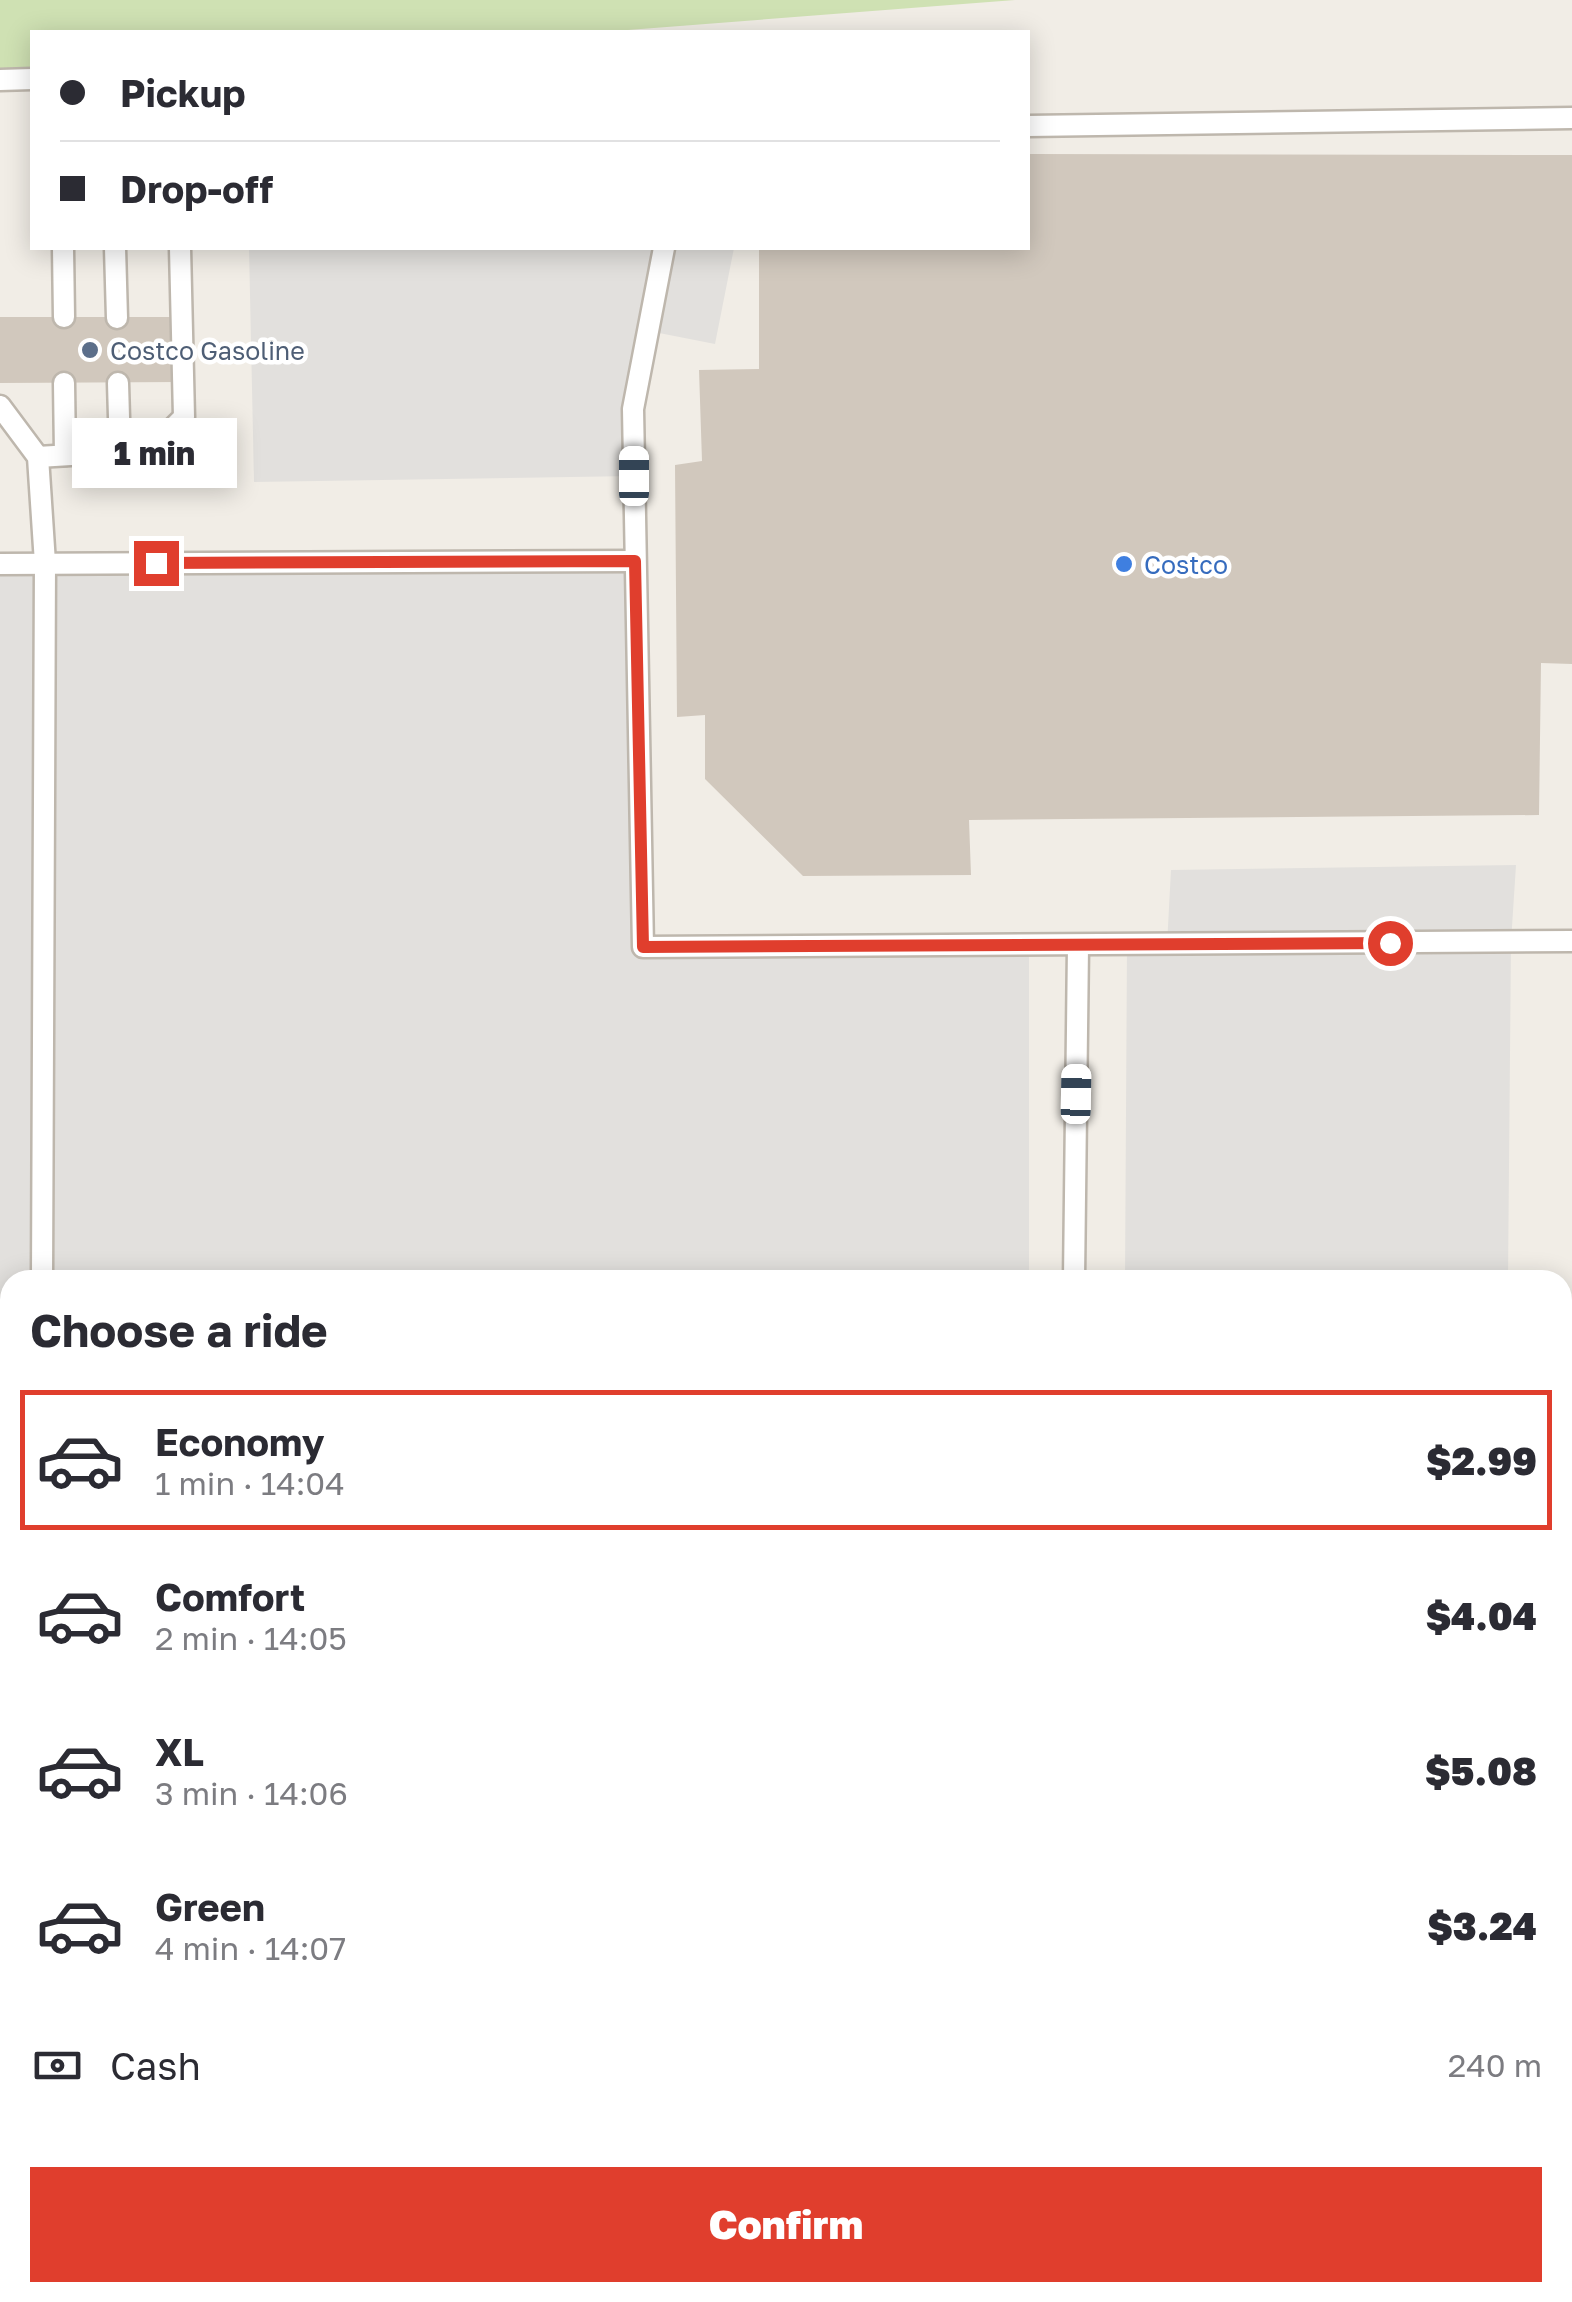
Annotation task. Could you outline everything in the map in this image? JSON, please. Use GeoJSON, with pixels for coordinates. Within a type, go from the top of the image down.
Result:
{"type":"FeatureCollection","features":[{"type":"Feature","properties":{"kind":"lane"},"geometry":{"type":"LineString","coordinates":[[0,80],[30,78]]}},
{"type":"Feature","properties":{"kind":"lane"},"geometry":{"type":"LineString","coordinates":[[1030,126],[1572,118]]}},
{"type":"Feature","properties":{"kind":"lane"},"geometry":{"type":"LineString","coordinates":[[63,250],[64,317]]}},
{"type":"Feature","properties":{"kind":"lane"},"geometry":{"type":"LineString","coordinates":[[114,250],[117,318]]}},
{"type":"Feature","properties":{"kind":"lane"},"geometry":{"type":"LineString","coordinates":[[38,457],[120,452],[157,444],[184,417],[180,250]]}},
{"type":"Feature","properties":{"kind":"lane"},"geometry":{"type":"LineString","coordinates":[[664,250],[633,408],[643,947],[1572,941]]}},
{"type":"Feature","properties":{"kind":"lane"},"geometry":{"type":"LineString","coordinates":[[118,382],[120,452]]}},
{"type":"Feature","properties":{"kind":"lane"},"geometry":{"type":"LineString","coordinates":[[64,383],[66,455]]}},
{"type":"Feature","properties":{"kind":"lane"},"geometry":{"type":"LineString","coordinates":[[0,406],[38,457],[45,563],[42,1270]]}},
{"type":"Feature","properties":{"kind":"lane"},"geometry":{"type":"LineString","coordinates":[[0,564],[635,561]]}},
{"type":"Feature","properties":{"kind":"lane"},"geometry":{"type":"LineString","coordinates":[[1074,1270],[1078,946]]}},
{"type":"Feature","properties":{"kind":"green space"},"geometry":{"type":"Polygon","coordinates":[[[0,0],[1015,0],[628,30],[30,30],[30,77],[0,80],[0,0]]]}},
{"type":"Feature","properties":{"kind":"shaded area"},"geometry":{"type":"Polygon","coordinates":[[[249,250],[734,250],[715,344],[649,331],[634,476],[254,482],[249,250]]]}},
{"type":"Feature","properties":{"kind":"shaded area"},"geometry":{"type":"Polygon","coordinates":[[[635,561],[643,946],[1029,946],[1029,1270],[0,1270],[0,564],[635,561]]]}},
{"type":"Feature","properties":{"kind":"shaded area"},"geometry":{"type":"Polygon","coordinates":[[[1516,865],[1511,942],[1508,1270],[1125,1270],[1127,945],[1167,945],[1171,870],[1516,865]]]}},
{"type":"Feature","properties":{"kind":"building","name":"Costco"},"geometry":{"type":"Polygon","coordinates":[[[1030,154],[1572,155],[1572,664],[1541,663],[1539,815],[969,820],[971,875],[803,876],[705,779],[705,715],[677,717],[675,465],[702,461],[699,370],[759,369],[759,250],[1030,250],[1030,154]]]}},
{"type":"Feature","properties":{"kind":"building","name":"Costco Gasoline"},"geometry":{"type":"Polygon","coordinates":[[[0,317],[179,317],[180,382],[0,383],[0,317]]]}},
{"type":"Feature","properties":{"kind":"place","name":"Costco Gasoline"},"geometry":{"type":"Point","coordinates":[90,350]}},
{"type":"Feature","properties":{"kind":"place","name":"Costco"},"geometry":{"type":"Point","coordinates":[1124,564]}},
{"type":"Feature","properties":{"kind":"route"},"geometry":{"type":"LineString","coordinates":[[156,563],[635,561],[643,947],[1390,943]]}}]}
